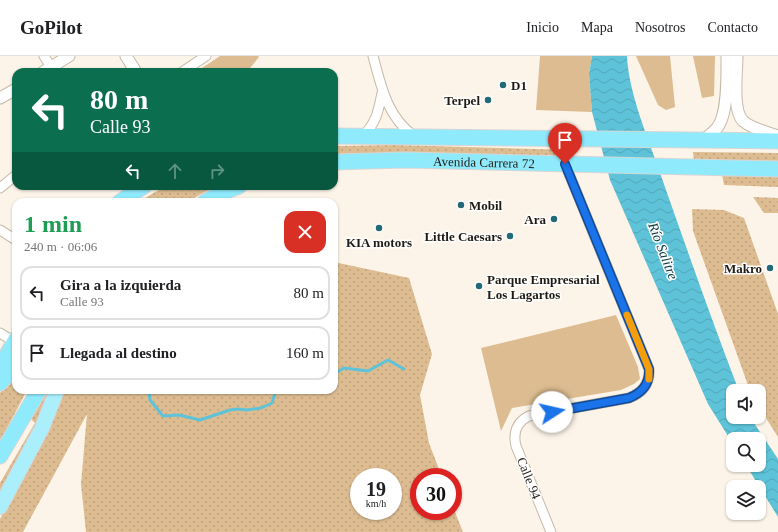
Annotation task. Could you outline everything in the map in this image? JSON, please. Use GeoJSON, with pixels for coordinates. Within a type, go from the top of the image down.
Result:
{"type":"FeatureCollection","features":[{"type":"Feature","properties":{"kind":"highway","name":"Avenida Carrera 72"},"geometry":{"type":"LineString","coordinates":[[338,136],[778,141]]}},
{"type":"Feature","properties":{"kind":"highway","name":"Avenida Carrera 72"},"geometry":{"type":"LineString","coordinates":[[338,162],[405,160],[778,169]]}},
{"type":"Feature","properties":{"kind":"highway"},"geometry":{"type":"LineString","coordinates":[[126,198],[138,190]]}},
{"type":"Feature","properties":{"kind":"highway"},"geometry":{"type":"LineString","coordinates":[[213,198],[230,190]]}},
{"type":"Feature","properties":{"kind":"highway"},"geometry":{"type":"LineString","coordinates":[[0,367],[12,345]]}},
{"type":"Feature","properties":{"kind":"highway"},"geometry":{"type":"LineString","coordinates":[[0,383],[12,366]]}},
{"type":"Feature","properties":{"kind":"highway"},"geometry":{"type":"LineString","coordinates":[[30,406],[34,394]]}},
{"type":"Feature","properties":{"kind":"highway"},"geometry":{"type":"LineString","coordinates":[[0,456],[37,394]]}},
{"type":"Feature","properties":{"kind":"main road"},"geometry":{"type":"LineString","coordinates":[[0,507],[42,428],[55,394]]}},
{"type":"Feature","properties":{"kind":"street"},"geometry":{"type":"LineString","coordinates":[[44,56],[47,68]]}},
{"type":"Feature","properties":{"kind":"street"},"geometry":{"type":"LineString","coordinates":[[50,68],[69,56]]}},
{"type":"Feature","properties":{"kind":"street"},"geometry":{"type":"LineString","coordinates":[[126,56],[134,68]]}},
{"type":"Feature","properties":{"kind":"street"},"geometry":{"type":"LineString","coordinates":[[188,68],[206,56]]}},
{"type":"Feature","properties":{"kind":"street"},"geometry":{"type":"LineString","coordinates":[[373,56],[382,93],[399,123],[416,137]]}},
{"type":"Feature","properties":{"kind":"street"},"geometry":{"type":"LineString","coordinates":[[703,140],[718,126],[722,117],[727,74],[727,56]]}},
{"type":"Feature","properties":{"kind":"street"},"geometry":{"type":"LineString","coordinates":[[737,56],[737,99],[739,114],[742,120],[747,124],[778,136]]}},
{"type":"Feature","properties":{"kind":"street"},"geometry":{"type":"LineString","coordinates":[[0,98],[12,90]]}},
{"type":"Feature","properties":{"kind":"street"},"geometry":{"type":"LineString","coordinates":[[362,137],[375,122],[382,93]]}},
{"type":"Feature","properties":{"kind":"street","name":"Calle 94"},"geometry":{"type":"LineString","coordinates":[[551,532],[516,446],[514,438],[517,427],[529,416],[629,398],[637,395],[647,385],[650,377],[649,369],[565,164]]}},
{"type":"Feature","properties":{"kind":"street"},"geometry":{"type":"LineString","coordinates":[[0,188],[12,179]]}},
{"type":"Feature","properties":{"kind":"street"},"geometry":{"type":"LineString","coordinates":[[0,230],[12,238]]}},
{"type":"Feature","properties":{"kind":"street"},"geometry":{"type":"LineString","coordinates":[[0,333],[12,339]]}},
{"type":"Feature","properties":{"kind":"shaded area"},"geometry":{"type":"Polygon","coordinates":[[[220,56],[259,57],[250,68],[202,68],[220,56]]]}},
{"type":"Feature","properties":{"kind":"shaded area"},"geometry":{"type":"Polygon","coordinates":[[[540,56],[592,56],[589,74],[592,112],[536,110],[540,56]]]}},
{"type":"Feature","properties":{"kind":"shaded area"},"geometry":{"type":"Polygon","coordinates":[[[636,56],[670,56],[675,107],[666,110],[658,105],[636,56]]]}},
{"type":"Feature","properties":{"kind":"shaded area"},"geometry":{"type":"Polygon","coordinates":[[[693,56],[715,56],[714,96],[702,98],[693,56]]]}},
{"type":"Feature","properties":{"kind":"shaded area"},"geometry":{"type":"Polygon","coordinates":[[[396,145],[572,150],[573,157],[338,156],[338,146],[396,145]]]}},
{"type":"Feature","properties":{"kind":"shaded area"},"geometry":{"type":"Polygon","coordinates":[[[693,152],[778,153],[778,161],[694,160],[693,152]]]}},
{"type":"Feature","properties":{"kind":"shaded area"},"geometry":{"type":"Polygon","coordinates":[[[722,174],[778,176],[778,187],[724,185],[722,174]]]}},
{"type":"Feature","properties":{"kind":"shaded area"},"geometry":{"type":"Polygon","coordinates":[[[159,190],[209,190],[195,198],[145,198],[159,190]]]}},
{"type":"Feature","properties":{"kind":"shaded area"},"geometry":{"type":"Polygon","coordinates":[[[753,197],[778,198],[778,213],[764,213],[753,197]]]}},
{"type":"Feature","properties":{"kind":"shaded area"},"geometry":{"type":"Polygon","coordinates":[[[692,209],[724,210],[744,218],[778,314],[778,437],[766,418],[766,384],[748,384],[693,231],[692,209]]]}},
{"type":"Feature","properties":{"kind":"shaded area"},"geometry":{"type":"Polygon","coordinates":[[[338,263],[409,278],[432,354],[420,395],[429,443],[439,468],[410,468],[410,520],[458,520],[463,532],[86,532],[81,484],[87,414],[23,532],[0,532],[0,519],[62,394],[338,394],[338,263]]]}},
{"type":"Feature","properties":{"kind":"shaded area"},"geometry":{"type":"Polygon","coordinates":[[[616,315],[638,367],[640,379],[634,384],[621,390],[512,408],[501,431],[481,348],[616,315]]]}},
{"type":"Feature","properties":{"kind":"shaded area"},"geometry":{"type":"Polygon","coordinates":[[[12,374],[12,394],[25,394],[0,442],[0,393],[12,374]]]}},
{"type":"Feature","properties":{"kind":"shaded area"},"geometry":{"type":"Polygon","coordinates":[[[47,394],[49,394],[40,419],[0,495],[0,483],[35,423],[31,419],[47,394]]]}},
{"type":"Feature","properties":{"kind":"water","name":"Río Salitre"},"geometry":{"type":"Polygon","coordinates":[[[592,56],[627,56],[631,85],[639,114],[736,384],[726,384],[726,424],[755,424],[760,432],[726,433],[708,404],[610,180],[592,112],[589,74],[592,56]]]}},
{"type":"Feature","properties":{"kind":"water"},"geometry":{"type":"Polygon","coordinates":[[[766,441],[778,459],[778,517],[766,498],[766,480],[755,480],[750,472],[766,472],[766,441]]]}},
{"type":"Feature","properties":{"kind":"waterway"},"geometry":{"type":"LineString","coordinates":[[338,372],[344,368],[368,371],[388,360],[404,369]]}},
{"type":"Feature","properties":{"kind":"waterway"},"geometry":{"type":"LineString","coordinates":[[149,394],[150,400],[163,416],[179,415],[200,420],[230,410],[261,408],[272,403],[275,394]]}},
{"type":"Feature","properties":{"kind":"slow traffic"},"geometry":{"type":"LineString","coordinates":[[627,315],[649,369],[649,379]]}},
{"type":"Feature","properties":{"kind":"place","name":"D1"},"geometry":{"type":"Point","coordinates":[503,85]}},
{"type":"Feature","properties":{"kind":"place","name":"Terpel"},"geometry":{"type":"Point","coordinates":[488,100]}},
{"type":"Feature","properties":{"kind":"place","name":"Mobil"},"geometry":{"type":"Point","coordinates":[461,205]}},
{"type":"Feature","properties":{"kind":"place","name":"Ara"},"geometry":{"type":"Point","coordinates":[554,219]}},
{"type":"Feature","properties":{"kind":"place","name":"KIA motors"},"geometry":{"type":"Point","coordinates":[379,228]}},
{"type":"Feature","properties":{"kind":"place","name":"Little Caesars"},"geometry":{"type":"Point","coordinates":[510,236]}},
{"type":"Feature","properties":{"kind":"place","name":"Makro"},"geometry":{"type":"Point","coordinates":[770,268]}},
{"type":"Feature","properties":{"kind":"place","name":"Parque Empresarial Los Lagartos"},"geometry":{"type":"Point","coordinates":[479,286]}},
{"type":"Feature","properties":{"kind":"route"},"geometry":{"type":"LineString","coordinates":[[552,412],[629,398],[637,395],[647,385],[650,377],[649,369],[565,164]]}}]}
